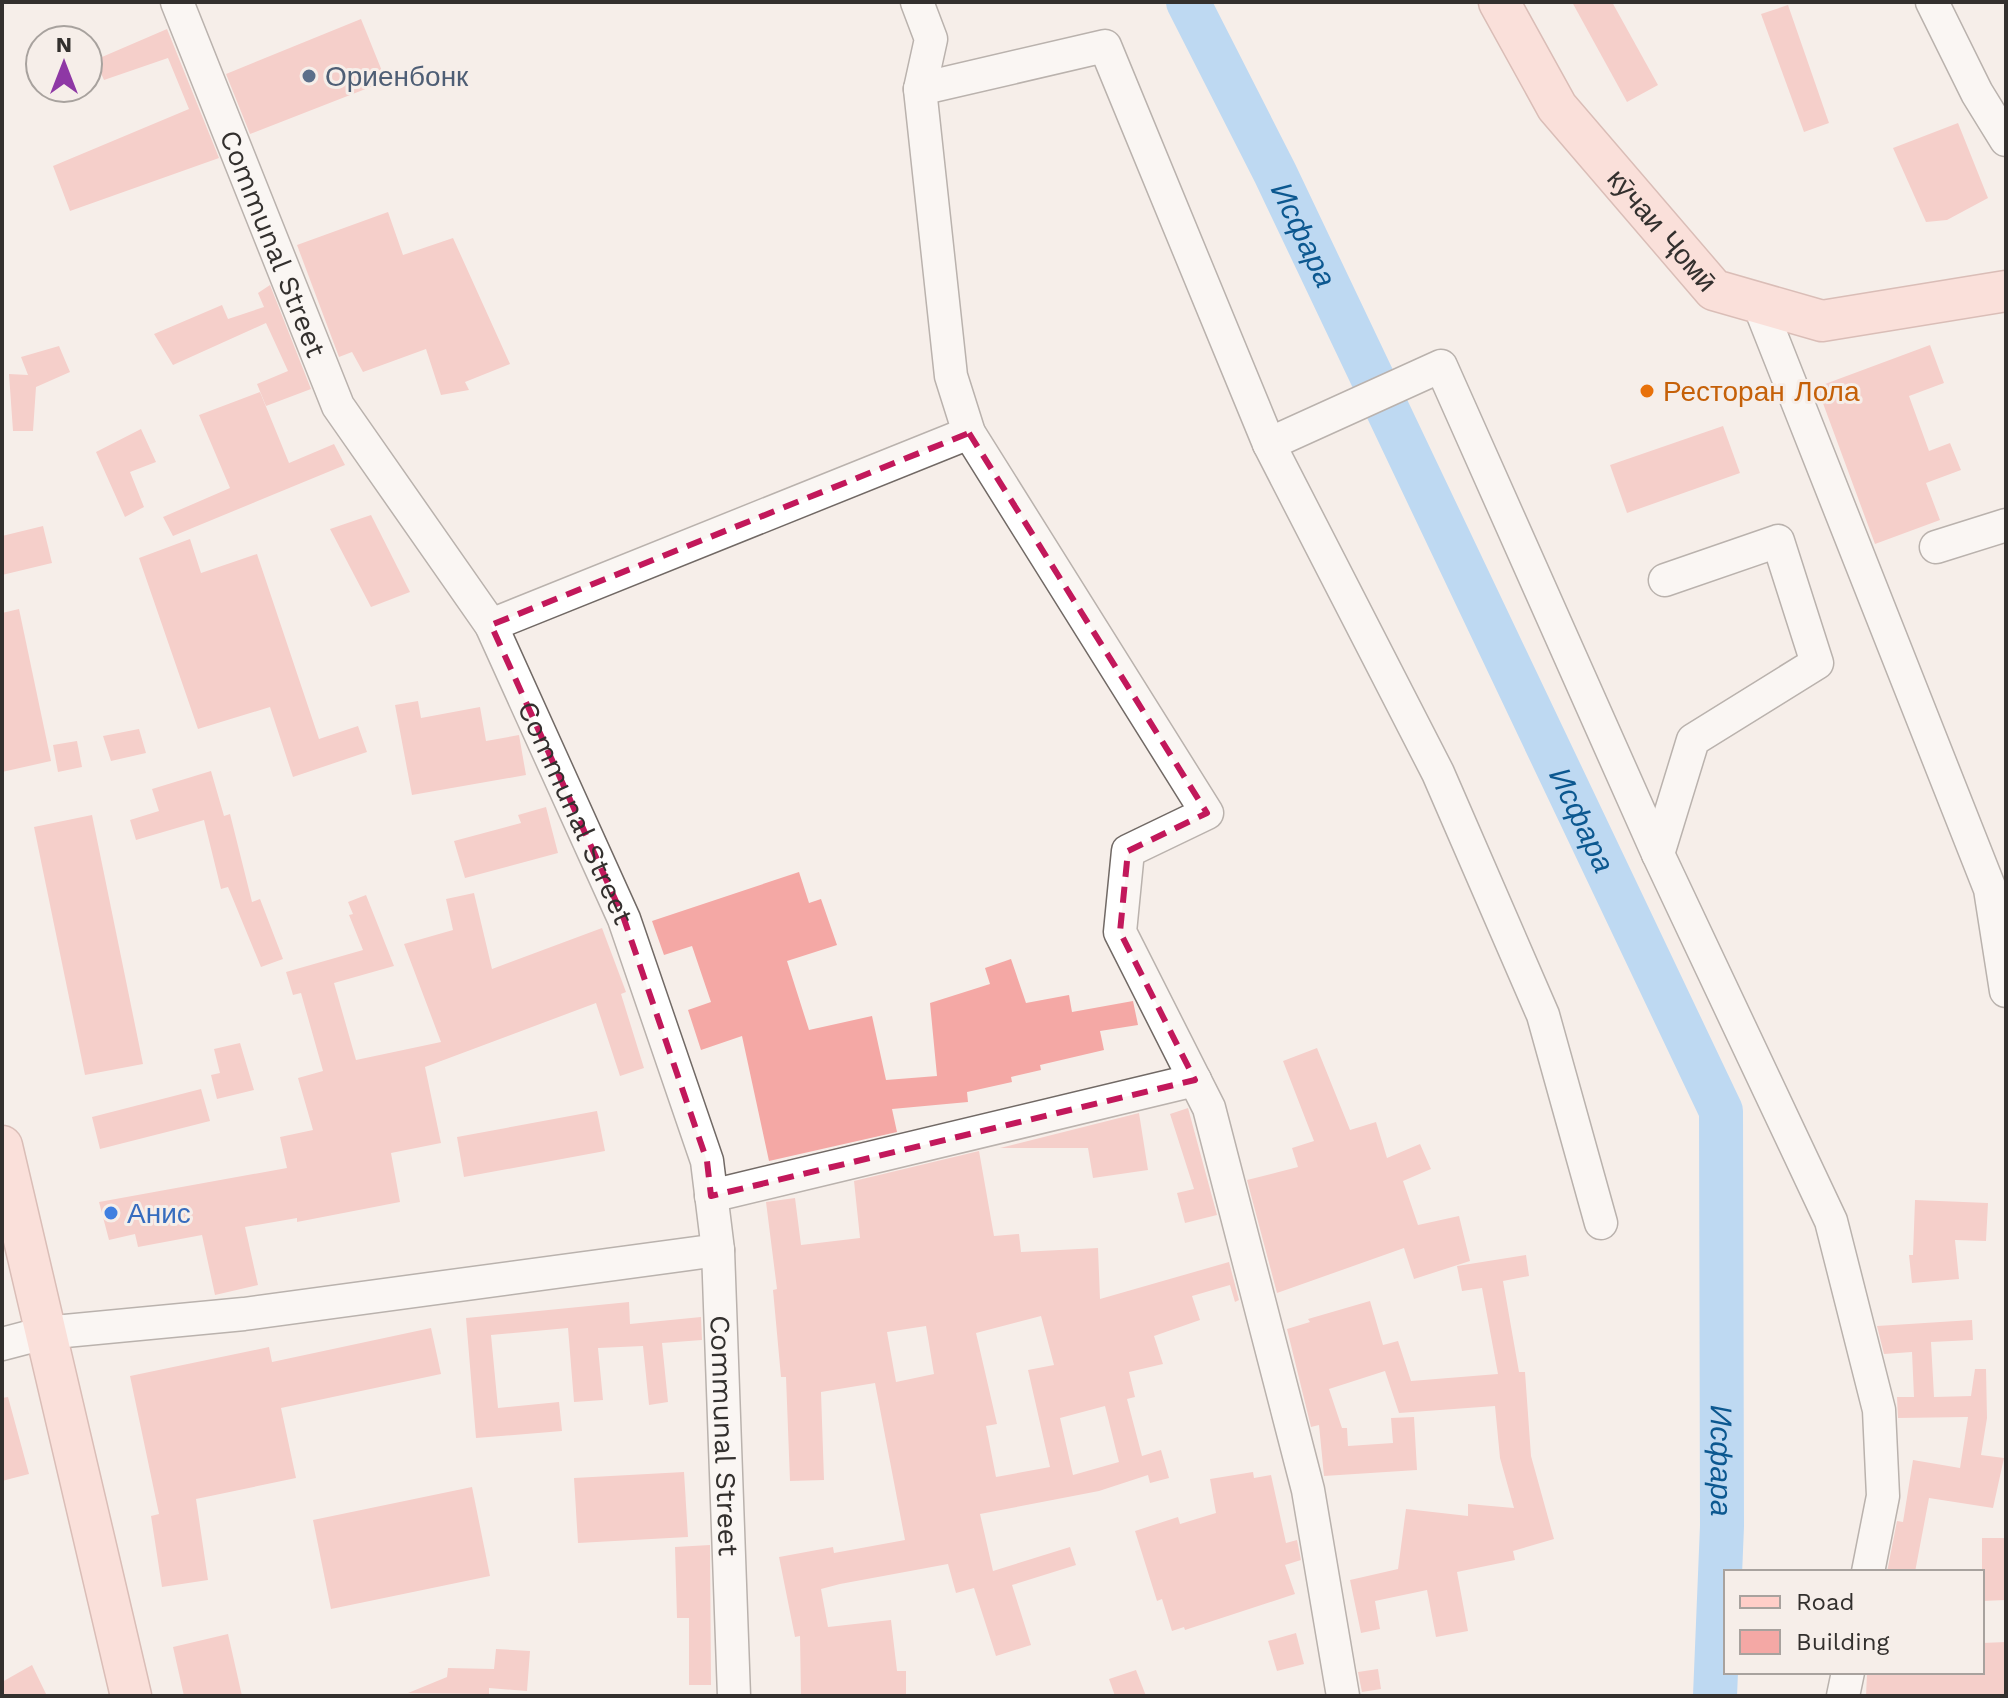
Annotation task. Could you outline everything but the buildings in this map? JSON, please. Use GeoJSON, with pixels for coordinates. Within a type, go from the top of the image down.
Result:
{"type":"FeatureCollection","features":[{"type":"Feature","properties":{"kind":"main road","name":"кӯчаи Ҷомӣ"},"geometry":{"type":"LineString","coordinates":[[1499,2],[1557,107],[1714,290],[1822,321],[2006,291]]}},
{"type":"Feature","properties":{"kind":"main road"},"geometry":{"type":"LineString","coordinates":[[2,1146],[131,1696]]}},
{"type":"Feature","properties":{"kind":"street","name":"Communal Street"},"geometry":{"type":"LineString","coordinates":[[177,2],[338,406],[491,625],[624,919],[707,1161],[718,1250],[734,1696]]}},
{"type":"Feature","properties":{"kind":"street"},"geometry":{"type":"LineString","coordinates":[[917,2],[931,39],[920,89],[951,376],[969,433],[1207,813],[1128,851],[1120,932],[1209,1108],[1308,1490],[1343,1696]]}},
{"type":"Feature","properties":{"kind":"street"},"geometry":{"type":"LineString","coordinates":[[1932,2],[1977,93],[2006,140]]}},
{"type":"Feature","properties":{"kind":"street"},"geometry":{"type":"LineString","coordinates":[[920,89],[1105,46],[1438,773],[1543,1015],[1601,1223]]}},
{"type":"Feature","properties":{"kind":"street"},"geometry":{"type":"LineString","coordinates":[[1758,302],[1990,889],[2005,982]]}},
{"type":"Feature","properties":{"kind":"street"},"geometry":{"type":"LineString","coordinates":[[1282,438],[1441,366],[1658,854],[1831,1221],[1879,1410],[1883,1496],[1868,1570]]}},
{"type":"Feature","properties":{"kind":"street"},"geometry":{"type":"LineString","coordinates":[[491,625],[969,433]]}},
{"type":"Feature","properties":{"kind":"street"},"geometry":{"type":"LineString","coordinates":[[1936,547],[2006,525]]}},
{"type":"Feature","properties":{"kind":"street"},"geometry":{"type":"LineString","coordinates":[[1658,854],[1693,740],[1817,663],[1778,541],[1665,580]]}},
{"type":"Feature","properties":{"kind":"street"},"geometry":{"type":"LineString","coordinates":[[711,1196],[1195,1080]]}},
{"type":"Feature","properties":{"kind":"street"},"geometry":{"type":"LineString","coordinates":[[2,1344],[44,1333],[244,1314],[718,1250]]}},
{"type":"Feature","properties":{"kind":"street"},"geometry":{"type":"LineString","coordinates":[[1843,1696],[1848,1674]]}},
{"type":"Feature","properties":{"kind":"highlighted area"},"geometry":{"type":"Polygon","coordinates":[[[969,433],[1207,813],[1128,851],[1120,932],[1195,1080],[711,1196],[707,1161],[624,919],[491,625],[969,433]]]}},
{"type":"Feature","properties":{"kind":"waterway","name":"Исфара"},"geometry":{"type":"LineString","coordinates":[[1188,2],[1275,173],[1721,1111],[1722,1526],[1715,1696]]}},
{"type":"Feature","properties":{"kind":"place","name":"Ориенбонк"},"geometry":{"type":"Point","coordinates":[309,76]}},
{"type":"Feature","properties":{"kind":"place","name":"Ресторан Лола"},"geometry":{"type":"Point","coordinates":[1647,391]}},
{"type":"Feature","properties":{"kind":"place","name":"Анис"},"geometry":{"type":"Point","coordinates":[111,1213]}}]}
